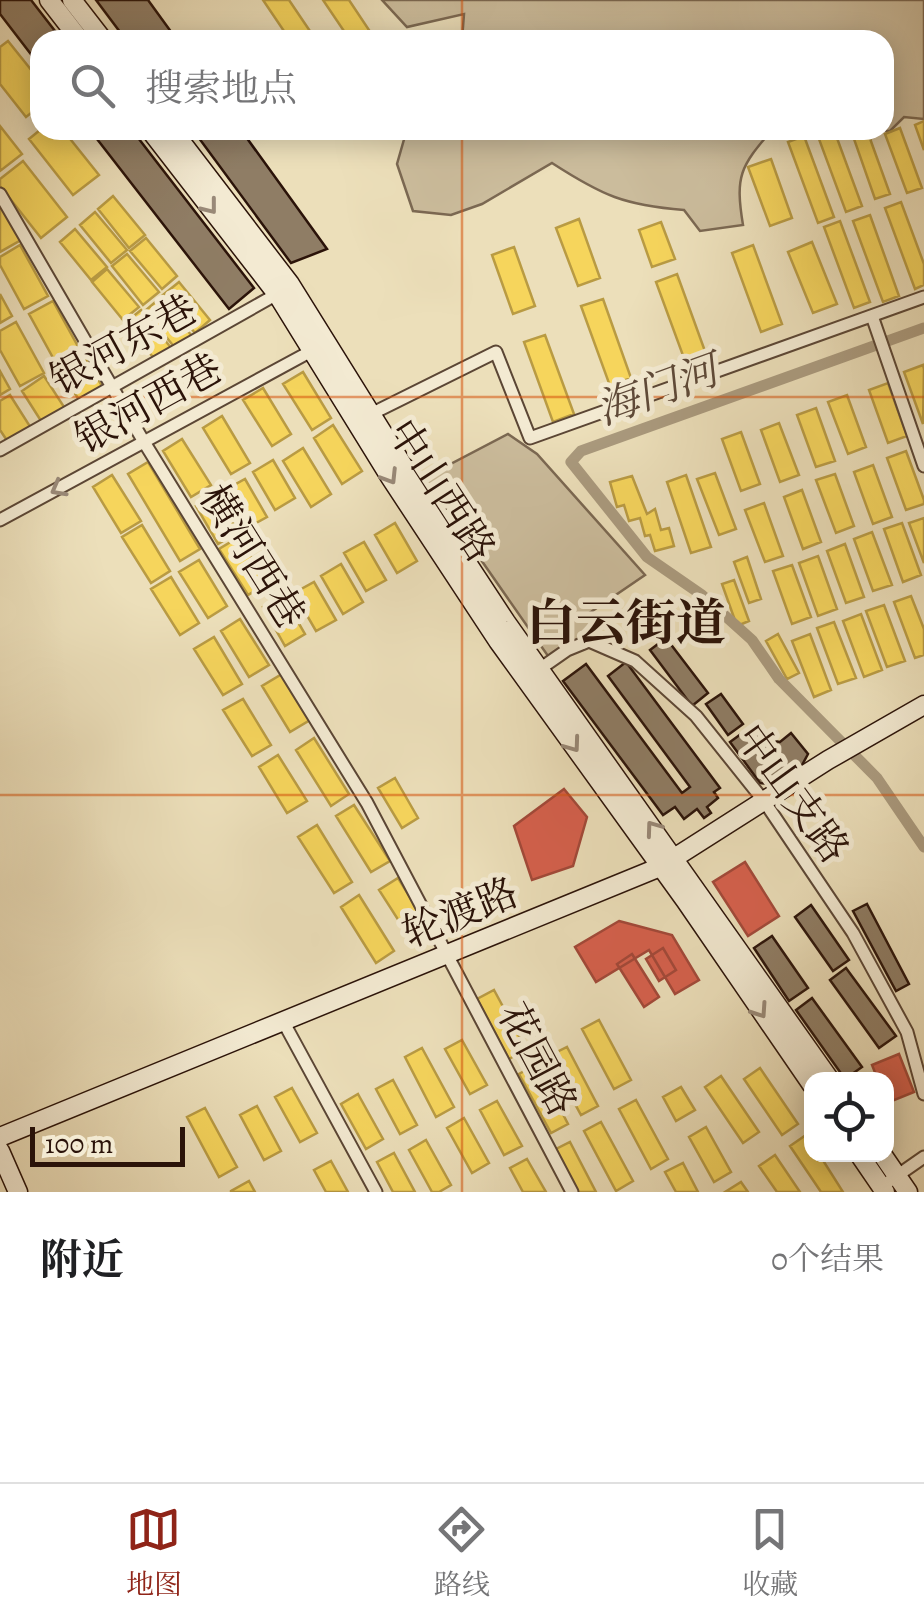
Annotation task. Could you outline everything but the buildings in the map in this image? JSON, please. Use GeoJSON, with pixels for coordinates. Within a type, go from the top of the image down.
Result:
{"type":"FeatureCollection","features":[{"type":"Feature","properties":{"kind":"main road"},"geometry":{"type":"LineString","coordinates":[[48,0],[72,30]]}},
{"type":"Feature","properties":{"kind":"main road"},"geometry":{"type":"LineString","coordinates":[[72,0],[95,30]]}},
{"type":"Feature","properties":{"kind":"main road","name":"中山西路"},"geometry":{"type":"LineString","coordinates":[[158,140],[320,346]]}},
{"type":"Feature","properties":{"kind":"main road","name":"中山西路"},"geometry":{"type":"LineString","coordinates":[[180,140],[290,284],[411,510],[824,1072]]}},
{"type":"Feature","properties":{"kind":"main road","name":"轮渡路"},"geometry":{"type":"LineString","coordinates":[[0,1138],[668,863],[828,760],[924,705]]}},
{"type":"Feature","properties":{"kind":"main road","name":"中山西路"},"geometry":{"type":"LineString","coordinates":[[668,863],[804,1073]]}},
{"type":"Feature","properties":{"kind":"main road"},"geometry":{"type":"LineString","coordinates":[[0,1151],[18,1192]]}},
{"type":"Feature","properties":{"kind":"main road"},"geometry":{"type":"LineString","coordinates":[[866,1162],[888,1185],[908,1192]]}},
{"type":"Feature","properties":{"kind":"street","name":"横河西巷"},"geometry":{"type":"LineString","coordinates":[[0,194],[144,442],[367,803],[448,955]]}},
{"type":"Feature","properties":{"kind":"street","name":"银河东巷"},"geometry":{"type":"LineString","coordinates":[[0,450],[277,294]]}},
{"type":"Feature","properties":{"kind":"street"},"geometry":{"type":"LineString","coordinates":[[364,417],[496,352],[530,438],[873,319],[924,297]]}},
{"type":"Feature","properties":{"kind":"street"},"geometry":{"type":"LineString","coordinates":[[873,319],[924,466]]}},
{"type":"Feature","properties":{"kind":"street","name":"银河西巷"},"geometry":{"type":"LineString","coordinates":[[0,520],[320,346]]}},
{"type":"Feature","properties":{"kind":"street","name":"中山支路"},"geometry":{"type":"LineString","coordinates":[[532,674],[567,650],[589,641],[635,661],[696,716],[764,802],[853,933],[908,1032],[924,1094]]}},
{"type":"Feature","properties":{"kind":"street","name":"花园路"},"geometry":{"type":"LineString","coordinates":[[448,955],[572,1192]]}},
{"type":"Feature","properties":{"kind":"street"},"geometry":{"type":"LineString","coordinates":[[284,1023],[376,1192]]}},
{"type":"Feature","properties":{"kind":"street"},"geometry":{"type":"LineString","coordinates":[[888,1185],[924,1157]]}},
{"type":"Feature","properties":{"kind":"shaded area"},"geometry":{"type":"Polygon","coordinates":[[[382,0],[924,0],[924,119],[904,117],[894,127],[894,30],[463,30],[464,14],[407,27],[382,0]]]}},
{"type":"Feature","properties":{"kind":"shaded area"},"geometry":{"type":"Polygon","coordinates":[[[404,140],[764,140],[742,173],[743,225],[700,231],[684,210],[615,197],[552,163],[482,204],[451,215],[413,211],[397,164],[404,140]]]}},
{"type":"Feature","properties":{"kind":"shaded area"},"geometry":{"type":"Polygon","coordinates":[[[508,434],[537,454],[645,575],[588,614],[597,633],[548,656],[424,478],[508,434]]]}},
{"type":"Feature","properties":{"kind":"waterway","name":"海门河"},"geometry":{"type":"LineString","coordinates":[[924,328],[581,451],[571,462],[647,557],[702,595],[752,640],[779,679],[877,778],[924,847]]}},
{"type":"Feature","properties":{"kind":"district","name":"白云街道"},"geometry":{"type":"Point","coordinates":[626,622]}}]}
